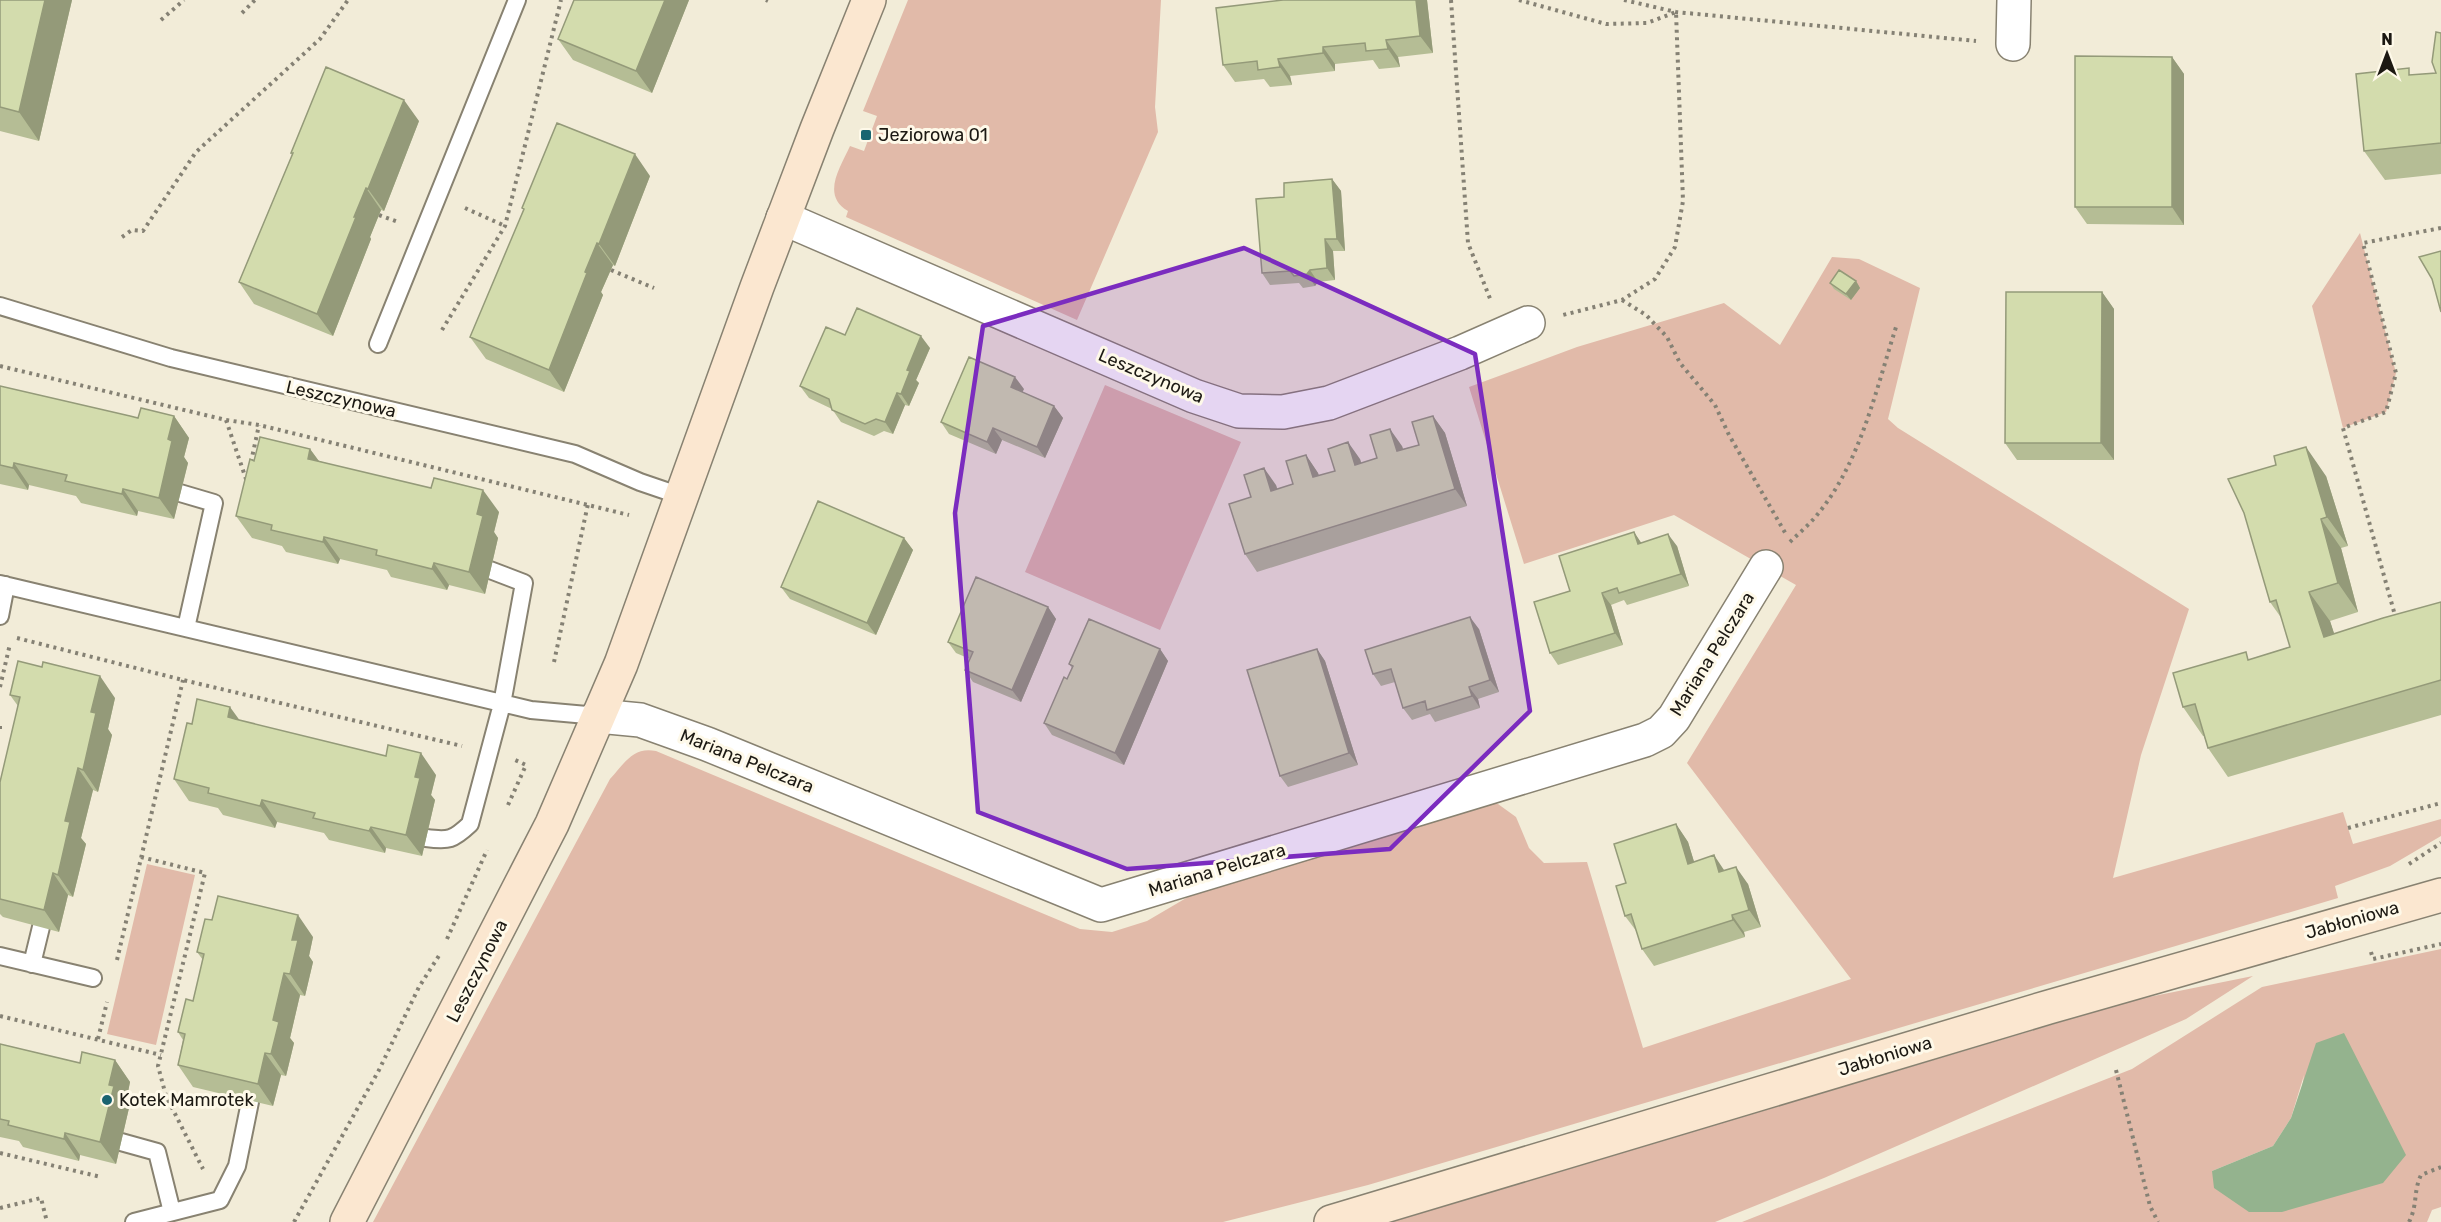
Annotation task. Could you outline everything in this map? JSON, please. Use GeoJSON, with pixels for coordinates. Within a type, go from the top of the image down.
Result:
{"type":"FeatureCollection","features":[{"type":"Feature","properties":{"kind":"street","name":"Leszczynowa"},"geometry":{"type":"LineString","coordinates":[[347,1222],[552,824],[621,664],[783,218],[869,0]]}},
{"type":"Feature","properties":{"kind":"street"},"geometry":{"type":"LineString","coordinates":[[2013,44],[2014,0]]}},
{"type":"Feature","properties":{"kind":"street","name":"Leszczynowa"},"geometry":{"type":"LineString","coordinates":[[783,218],[1194,396],[1239,411],[1283,412],[1329,403],[1460,353],[1528,323]]}},
{"type":"Feature","properties":{"kind":"street","name":"Mariana Pelczara"},"geometry":{"type":"LineString","coordinates":[[598,716],[640,720],[706,744],[1101,905],[1661,732],[1674,718],[1766,567]]}},
{"type":"Feature","properties":{"kind":"street","name":"Jabłoniowa"},"geometry":{"type":"LineString","coordinates":[[1330,1222],[2037,1010],[2441,895]]}},
{"type":"Feature","properties":{"kind":"lane"},"geometry":{"type":"LineString","coordinates":[[378,344],[517,0]]}},
{"type":"Feature","properties":{"kind":"lane","name":"Leszczynowa"},"geometry":{"type":"LineString","coordinates":[[0,306],[171,358],[575,454],[640,482],[681,496]]}},
{"type":"Feature","properties":{"kind":"lane"},"geometry":{"type":"LineString","coordinates":[[180,493],[214,503],[186,628]]}},
{"type":"Feature","properties":{"kind":"lane"},"geometry":{"type":"LineString","coordinates":[[426,838],[445,840],[456,837],[470,824],[502,704],[524,583],[490,570]]}},
{"type":"Feature","properties":{"kind":"lane"},"geometry":{"type":"LineString","coordinates":[[0,616],[3,584],[502,704],[531,710],[598,716]]}},
{"type":"Feature","properties":{"kind":"lane"},"geometry":{"type":"LineString","coordinates":[[32,964],[41,927]]}},
{"type":"Feature","properties":{"kind":"lane"},"geometry":{"type":"LineString","coordinates":[[0,956],[93,978]]}},
{"type":"Feature","properties":{"kind":"lane"},"geometry":{"type":"LineString","coordinates":[[134,1222],[220,1200],[237,1166],[250,1102]]}},
{"type":"Feature","properties":{"kind":"lane"},"geometry":{"type":"LineString","coordinates":[[121,1142],[157,1152],[172,1212]]}},
{"type":"Feature","properties":{"kind":"path"},"geometry":{"type":"LineString","coordinates":[[162,20],[184,0]]}},
{"type":"Feature","properties":{"kind":"path"},"geometry":{"type":"LineString","coordinates":[[242,13],[255,0]]}},
{"type":"Feature","properties":{"kind":"path"},"geometry":{"type":"LineString","coordinates":[[122,237],[132,230],[143,231],[196,152],[320,39],[348,0]]}},
{"type":"Feature","properties":{"kind":"path"},"geometry":{"type":"LineString","coordinates":[[442,330],[505,226],[561,0]]}},
{"type":"Feature","properties":{"kind":"path"},"geometry":{"type":"LineString","coordinates":[[1451,0],[1468,243],[1492,303],[1528,323],[1622,300],[1655,279],[1675,248],[1683,201],[1676,12]]}},
{"type":"Feature","properties":{"kind":"path"},"geometry":{"type":"LineString","coordinates":[[1519,0],[1606,24],[1647,23],[1676,12]]}},
{"type":"Feature","properties":{"kind":"path"},"geometry":{"type":"LineString","coordinates":[[1624,0],[1676,12],[2013,44]]}},
{"type":"Feature","properties":{"kind":"path"},"geometry":{"type":"LineString","coordinates":[[438,196],[505,226]]}},
{"type":"Feature","properties":{"kind":"path"},"geometry":{"type":"LineString","coordinates":[[2397,624],[2343,428],[2386,412],[2396,373],[2363,243],[2441,228]]}},
{"type":"Feature","properties":{"kind":"path"},"geometry":{"type":"LineString","coordinates":[[611,270],[654,288]]}},
{"type":"Feature","properties":{"kind":"path"},"geometry":{"type":"LineString","coordinates":[[1622,300],[1646,315],[1667,337],[1680,363],[1714,405],[1791,542]]}},
{"type":"Feature","properties":{"kind":"path"},"geometry":{"type":"LineString","coordinates":[[1766,567],[1817,515],[1848,466],[1870,410],[1897,324]]}},
{"type":"Feature","properties":{"kind":"path"},"geometry":{"type":"LineString","coordinates":[[0,366],[226,420],[259,425],[629,515]]}},
{"type":"Feature","properties":{"kind":"path"},"geometry":{"type":"LineString","coordinates":[[226,420],[247,482]]}},
{"type":"Feature","properties":{"kind":"path"},"geometry":{"type":"LineString","coordinates":[[554,662],[588,504]]}},
{"type":"Feature","properties":{"kind":"path"},"geometry":{"type":"LineString","coordinates":[[0,687],[12,636],[183,680],[489,752],[526,765],[507,807]]}},
{"type":"Feature","properties":{"kind":"path"},"geometry":{"type":"LineString","coordinates":[[116,961],[183,680]]}},
{"type":"Feature","properties":{"kind":"path"},"geometry":{"type":"LineString","coordinates":[[0,726],[0,732]]}},
{"type":"Feature","properties":{"kind":"path"},"geometry":{"type":"LineString","coordinates":[[2348,828],[2441,803]]}},
{"type":"Feature","properties":{"kind":"path"},"geometry":{"type":"LineString","coordinates":[[447,940],[488,850]]}},
{"type":"Feature","properties":{"kind":"path"},"geometry":{"type":"LineString","coordinates":[[141,857],[205,873],[158,1066],[166,1096],[192,1146]]}},
{"type":"Feature","properties":{"kind":"path"},"geometry":{"type":"LineString","coordinates":[[2373,959],[2441,944]]}},
{"type":"Feature","properties":{"kind":"path"},"geometry":{"type":"LineString","coordinates":[[294,1222],[379,1070],[419,987],[442,950]]}},
{"type":"Feature","properties":{"kind":"path"},"geometry":{"type":"LineString","coordinates":[[98,1039],[108,995]]}},
{"type":"Feature","properties":{"kind":"path"},"geometry":{"type":"LineString","coordinates":[[0,1016],[162,1055]]}},
{"type":"Feature","properties":{"kind":"path"},"geometry":{"type":"LineString","coordinates":[[2115,1070],[2150,1206],[2158,1222]]}},
{"type":"Feature","properties":{"kind":"path"},"geometry":{"type":"LineString","coordinates":[[0,1153],[101,1178]]}},
{"type":"Feature","properties":{"kind":"path"},"geometry":{"type":"LineString","coordinates":[[2409,1222],[2415,1208],[2416,1185],[2421,1175],[2441,1167]]}},
{"type":"Feature","properties":{"kind":"path"},"geometry":{"type":"LineString","coordinates":[[0,1208],[41,1198],[47,1222]]}},
{"type":"Feature","properties":{"kind":"highlighted area"},"geometry":{"type":"Polygon","coordinates":[[[1244,248],[1475,354],[1530,711],[1390,849],[1127,869],[978,812],[955,513],[983,326],[1244,248]]]}},
{"type":"Feature","properties":{"kind":"shaded area"},"geometry":{"type":"Polygon","coordinates":[[[908,0],[1161,0],[1155,107],[1158,132],[1077,320],[846,217],[848,211],[840,205],[836,197],[835,181],[850,146],[864,151],[877,116],[863,111],[908,0]]]}},
{"type":"Feature","properties":{"kind":"shaded area"},"geometry":{"type":"Polygon","coordinates":[[[2360,233],[2396,373],[2386,412],[2343,428],[2312,306],[2360,233]]]}},
{"type":"Feature","properties":{"kind":"shaded area"},"geometry":{"type":"Polygon","coordinates":[[[1832,257],[1859,259],[1920,288],[1888,419],[1898,428],[2189,609],[2141,755],[2113,878],[2343,812],[2353,844],[2441,819],[2441,836],[2390,866],[2335,886],[2338,898],[1368,1185],[1223,1222],[373,1222],[610,779],[625,762],[641,751],[656,751],[1080,929],[1112,932],[1147,921],[1205,887],[1472,803],[1498,804],[1516,817],[1529,848],[1544,863],[1587,862],[1643,1048],[1851,979],[1687,763],[1796,585],[1674,515],[1524,564],[1469,387],[1577,347],[1724,303],[1780,345],[1832,257]]]}},
{"type":"Feature","properties":{"kind":"shaded area"},"geometry":{"type":"Polygon","coordinates":[[[1105,385],[1241,442],[1160,630],[1025,572],[1105,385]]]}},
{"type":"Feature","properties":{"kind":"shaded area"},"geometry":{"type":"Polygon","coordinates":[[[147,864],[195,875],[156,1045],[107,1034],[147,864]]]}},
{"type":"Feature","properties":{"kind":"shaded area"},"geometry":{"type":"Polygon","coordinates":[[[2441,949],[2441,1207],[2432,1210],[2427,1222],[1742,1222],[2132,1069],[2262,987],[2441,949]],[[2304,1075],[2291,1118],[2273,1146],[2212,1171],[2282,1212],[2304,1075]]]}},
{"type":"Feature","properties":{"kind":"shaded area"},"geometry":{"type":"Polygon","coordinates":[[[2253,976],[2186,1019],[1824,1178],[1715,1222],[1391,1222],[2134,1000],[2253,976]]]}},
{"type":"Feature","properties":{"kind":"shaded area"},"geometry":{"type":"Polygon","coordinates":[[[2344,1033],[2406,1155],[2383,1183],[2282,1212],[2249,1212],[2214,1188],[2212,1171],[2273,1146],[2291,1118],[2316,1043],[2344,1033]]]}},
{"type":"Feature","properties":{"kind":"building"},"geometry":{"type":"Polygon","coordinates":[[[0,0],[45,0],[19,112],[0,107],[0,0]]]}},
{"type":"Feature","properties":{"kind":"building"},"geometry":{"type":"Polygon","coordinates":[[[574,0],[665,0],[636,71],[558,39],[574,0]]]}},
{"type":"Feature","properties":{"kind":"building"},"geometry":{"type":"Polygon","coordinates":[[[1283,0],[1416,0],[1420,36],[1386,40],[1388,49],[1366,51],[1365,43],[1323,47],[1323,53],[1278,59],[1280,67],[1258,70],[1257,61],[1223,65],[1216,8],[1283,0]]]}},
{"type":"Feature","properties":{"kind":"building"},"geometry":{"type":"Polygon","coordinates":[[[2436,32],[2441,33],[2441,143],[2364,151],[2356,74],[2409,68],[2409,75],[2436,73],[2432,62],[2436,32]]]}},
{"type":"Feature","properties":{"kind":"building"},"geometry":{"type":"Polygon","coordinates":[[[2075,56],[2172,57],[2172,207],[2075,207],[2075,56]]]}},
{"type":"Feature","properties":{"kind":"building"},"geometry":{"type":"Polygon","coordinates":[[[326,67],[404,100],[368,189],[366,188],[354,217],[356,217],[317,314],[239,282],[326,67]]]}},
{"type":"Feature","properties":{"kind":"building"},"geometry":{"type":"Polygon","coordinates":[[[557,123],[635,154],[599,244],[597,243],[585,272],[587,273],[549,370],[470,337],[524,209],[522,208],[557,123]]]}},
{"type":"Feature","properties":{"kind":"building"},"geometry":{"type":"Polygon","coordinates":[[[1332,179],[1337,239],[1325,239],[1327,268],[1310,270],[1307,274],[1294,276],[1290,271],[1262,273],[1256,199],[1284,197],[1284,183],[1332,179]]]}},
{"type":"Feature","properties":{"kind":"building"},"geometry":{"type":"Polygon","coordinates":[[[2441,251],[2441,312],[2432,279],[2419,257],[2441,251]]]}},
{"type":"Feature","properties":{"kind":"building"},"geometry":{"type":"Polygon","coordinates":[[[1839,270],[1856,281],[1846,294],[1830,283],[1839,270]]]}},
{"type":"Feature","properties":{"kind":"building"},"geometry":{"type":"Polygon","coordinates":[[[2006,292],[2102,292],[2101,443],[2005,443],[2006,292]]]}},
{"type":"Feature","properties":{"kind":"building"},"geometry":{"type":"Polygon","coordinates":[[[857,308],[921,336],[907,370],[910,371],[901,394],[897,393],[885,422],[876,419],[865,424],[832,410],[829,399],[800,386],[826,327],[845,335],[857,308]]]}},
{"type":"Feature","properties":{"kind":"building"},"geometry":{"type":"Polygon","coordinates":[[[969,357],[1015,377],[1011,387],[1054,406],[1037,447],[993,428],[987,442],[941,422],[969,357]]]}},
{"type":"Feature","properties":{"kind":"building"},"geometry":{"type":"Polygon","coordinates":[[[0,386],[138,418],[141,408],[174,416],[168,439],[172,441],[159,498],[123,489],[122,494],[65,481],[67,475],[14,463],[13,468],[0,465],[0,386]]]}},
{"type":"Feature","properties":{"kind":"building"},"geometry":{"type":"Polygon","coordinates":[[[1433,416],[1455,489],[1245,554],[1229,504],[1251,497],[1244,475],[1264,468],[1271,491],[1293,484],[1286,461],[1306,455],[1313,477],[1335,471],[1328,449],[1348,442],[1355,465],[1377,458],[1370,435],[1390,429],[1397,451],[1419,445],[1412,422],[1433,416]]]}},
{"type":"Feature","properties":{"kind":"building"},"geometry":{"type":"Polygon","coordinates":[[[260,437],[310,449],[308,459],[431,488],[434,478],[483,490],[477,514],[483,516],[469,572],[434,563],[432,569],[376,555],[377,550],[324,537],[323,542],[271,530],[272,525],[236,516],[250,459],[254,461],[260,437]]]}},
{"type":"Feature","properties":{"kind":"building"},"geometry":{"type":"Polygon","coordinates":[[[2306,447],[2327,517],[2321,519],[2338,583],[2309,592],[2324,637],[2441,602],[2441,680],[2208,748],[2195,704],[2183,707],[2173,673],[2246,652],[2248,660],[2290,647],[2276,600],[2270,602],[2244,513],[2228,479],[2276,465],[2274,456],[2306,447]]]}},
{"type":"Feature","properties":{"kind":"building"},"geometry":{"type":"Polygon","coordinates":[[[818,501],[904,538],[867,623],[781,587],[818,501]]]}},
{"type":"Feature","properties":{"kind":"building"},"geometry":{"type":"Polygon","coordinates":[[[1634,532],[1638,544],[1668,534],[1681,574],[1619,593],[1617,588],[1602,593],[1615,633],[1550,653],[1534,602],[1570,591],[1559,556],[1634,532]]]}},
{"type":"Feature","properties":{"kind":"building"},"geometry":{"type":"Polygon","coordinates":[[[976,577],[1048,607],[1012,690],[965,670],[973,652],[948,642],[976,577]]]}},
{"type":"Feature","properties":{"kind":"building"},"geometry":{"type":"Polygon","coordinates":[[[1470,617],[1490,680],[1469,687],[1472,696],[1427,710],[1425,701],[1403,708],[1391,669],[1373,674],[1365,650],[1470,617]]]}},
{"type":"Feature","properties":{"kind":"building"},"geometry":{"type":"Polygon","coordinates":[[[1089,619],[1160,649],[1115,753],[1044,723],[1064,677],[1067,679],[1073,666],[1069,664],[1089,619]]]}},
{"type":"Feature","properties":{"kind":"building"},"geometry":{"type":"Polygon","coordinates":[[[1317,649],[1349,753],[1280,776],[1247,670],[1317,649]]]}},
{"type":"Feature","properties":{"kind":"building"},"geometry":{"type":"Polygon","coordinates":[[[18,661],[42,667],[43,662],[100,676],[91,712],[96,713],[83,770],[78,768],[65,821],[70,822],[58,875],[53,873],[44,910],[0,899],[0,782],[20,697],[10,695],[18,661]]]}},
{"type":"Feature","properties":{"kind":"building"},"geometry":{"type":"Polygon","coordinates":[[[197,699],[230,707],[228,717],[386,756],[388,745],[421,753],[415,777],[420,778],[406,835],[371,827],[369,831],[313,818],[315,813],[262,800],[260,806],[208,793],[209,788],[174,779],[187,723],[192,724],[197,699]]]}},
{"type":"Feature","properties":{"kind":"building"},"geometry":{"type":"Polygon","coordinates":[[[1676,824],[1688,864],[1714,855],[1719,872],[1736,867],[1749,910],[1732,915],[1733,920],[1642,949],[1631,914],[1625,916],[1616,886],[1626,883],[1614,844],[1676,824]]]}},
{"type":"Feature","properties":{"kind":"building"},"geometry":{"type":"Polygon","coordinates":[[[218,896],[298,915],[292,940],[298,940],[290,974],[284,973],[273,1020],[279,1022],[271,1054],[265,1053],[258,1084],[178,1065],[185,1034],[178,1032],[186,999],[193,1001],[204,954],[197,952],[205,919],[212,920],[218,896]]]}},
{"type":"Feature","properties":{"kind":"building"},"geometry":{"type":"Polygon","coordinates":[[[0,1044],[80,1063],[82,1052],[115,1060],[109,1085],[114,1086],[100,1142],[65,1133],[64,1139],[8,1125],[9,1121],[0,1119],[0,1044]]]}},
{"type":"Feature","properties":{"kind":"place","name":"Jeziorowa 01"},"geometry":{"type":"Point","coordinates":[866,135]}},
{"type":"Feature","properties":{"kind":"place","name":"Kotek Mamrotek"},"geometry":{"type":"Point","coordinates":[107,1100]}}]}
